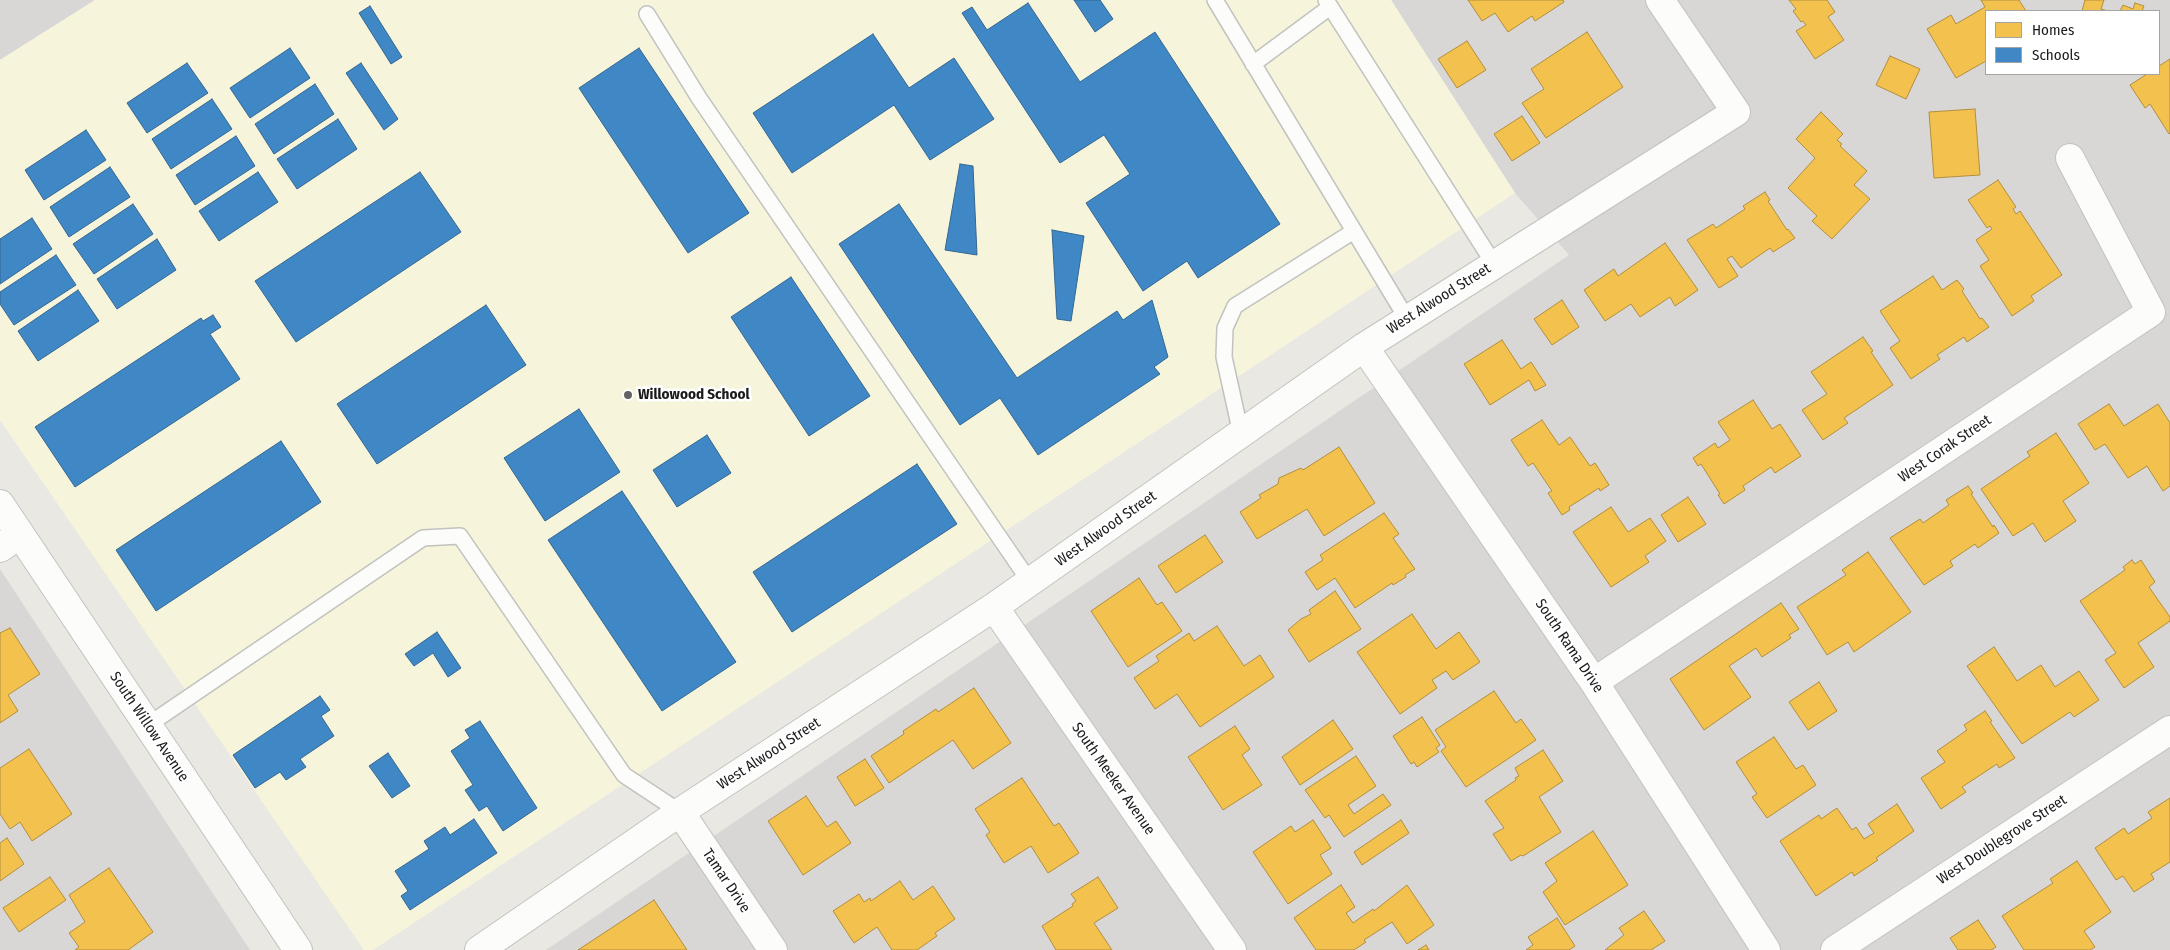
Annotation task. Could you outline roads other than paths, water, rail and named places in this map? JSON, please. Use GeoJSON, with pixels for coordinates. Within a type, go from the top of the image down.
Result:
{"type":"FeatureCollection","features":[{"type":"Feature","properties":{"kind":"street","name":"West Alwood Street"},"geometry":{"type":"LineString","coordinates":[[478,950],[680,812],[994,607],[1364,347],[1736,112],[1660,0]]}},
{"type":"Feature","properties":{"kind":"street","name":"West Corak Street"},"geometry":{"type":"LineString","coordinates":[[1594,682],[2151,312],[2070,158]]}},
{"type":"Feature","properties":{"kind":"street","name":"South Rama Drive"},"geometry":{"type":"LineString","coordinates":[[1364,347],[1594,682],[1766,950]]}},
{"type":"Feature","properties":{"kind":"street","name":"South Willow Avenue"},"geometry":{"type":"LineString","coordinates":[[0,504],[10,541],[148,725],[298,950]]}},
{"type":"Feature","properties":{"kind":"street","name":"South Meeker Avenue"},"geometry":{"type":"LineString","coordinates":[[994,607],[1232,950]]}},
{"type":"Feature","properties":{"kind":"street","name":"West Doublegrove Street"},"geometry":{"type":"LineString","coordinates":[[1835,950],[2170,730]]}},
{"type":"Feature","properties":{"kind":"street","name":"Tamar Drive"},"geometry":{"type":"LineString","coordinates":[[680,812],[773,950]]}},
{"type":"Feature","properties":{"kind":"lane"},"geometry":{"type":"LineString","coordinates":[[1215,0],[1407,319]]}},
{"type":"Feature","properties":{"kind":"lane"},"geometry":{"type":"LineString","coordinates":[[1253,64],[1328,3],[1494,264]]}},
{"type":"Feature","properties":{"kind":"lane"},"geometry":{"type":"LineString","coordinates":[[647,14],[699,98],[1030,582]]}},
{"type":"Feature","properties":{"kind":"lane"},"geometry":{"type":"LineString","coordinates":[[1241,434],[1224,357],[1225,328],[1235,306],[1354,231]]}},
{"type":"Feature","properties":{"kind":"lane"},"geometry":{"type":"LineString","coordinates":[[148,725],[423,538],[460,536],[624,775],[680,812]]}},
{"type":"Feature","properties":{"kind":"place","name":"Willowood School"},"geometry":{"type":"Point","coordinates":[628,395]}}]}
